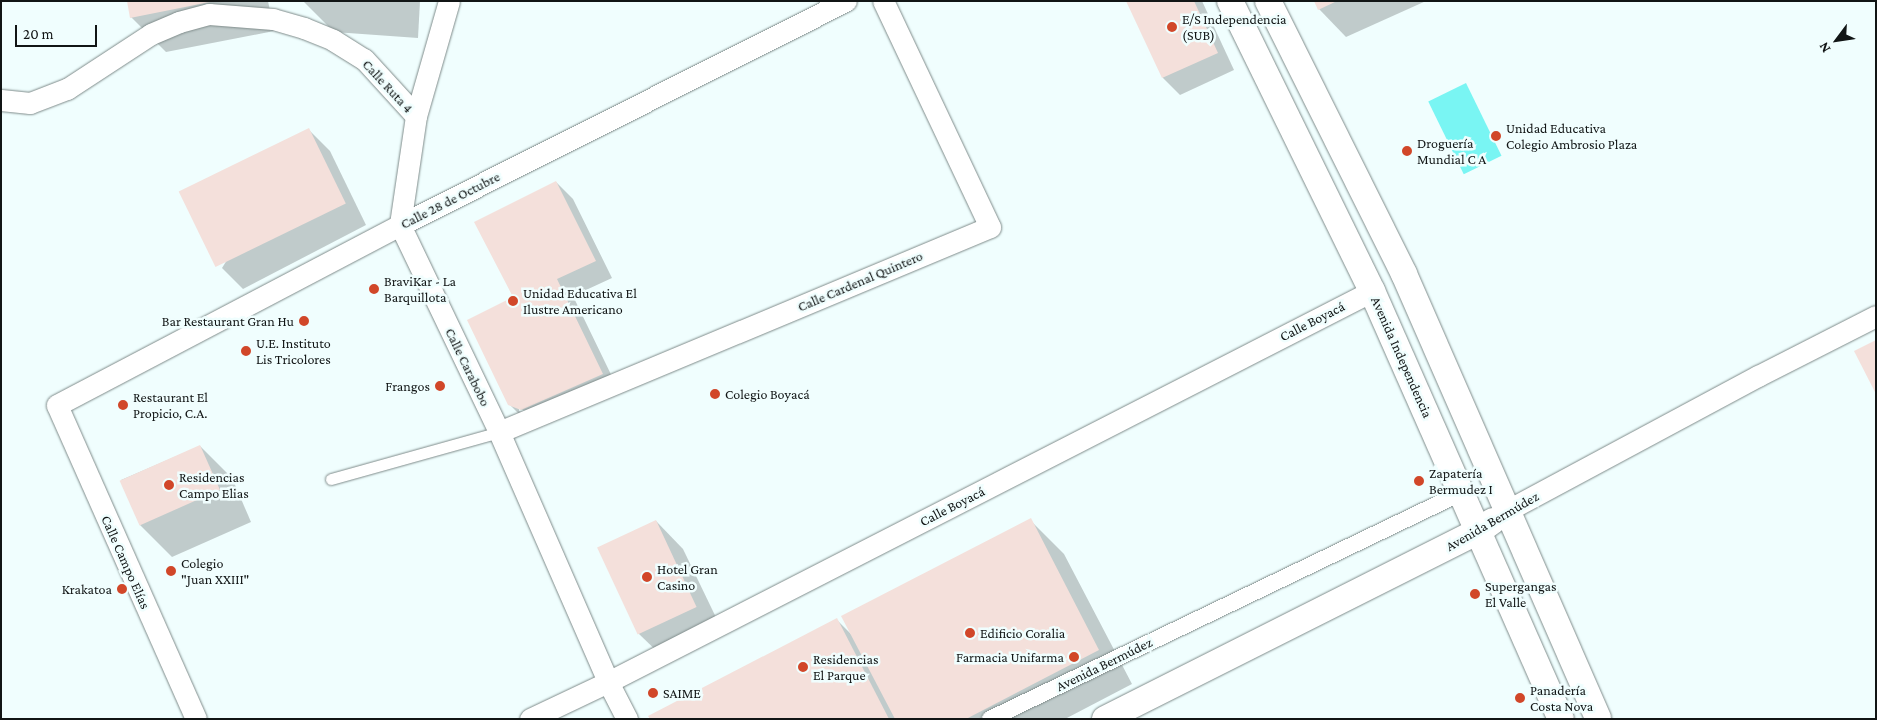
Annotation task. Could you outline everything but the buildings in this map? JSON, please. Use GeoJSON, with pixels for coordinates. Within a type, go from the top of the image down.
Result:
{"type":"FeatureCollection","features":[{"type":"Feature","properties":{"kind":"street"},"geometry":{"type":"LineString","coordinates":[[400,225],[416,116],[449,1]]}},
{"type":"Feature","properties":{"kind":"street","name":"Calle 28 de Octubre"},"geometry":{"type":"LineString","coordinates":[[57,405],[400,225],[846,1]]}},
{"type":"Feature","properties":{"kind":"street","name":"Calle Cardenal Quintero"},"geometry":{"type":"LineString","coordinates":[[499,432],[990,227],[883,1]]}},
{"type":"Feature","properties":{"kind":"street","name":"Avenida Independencia"},"geometry":{"type":"LineString","coordinates":[[1230,1],[1372,291],[1463,492],[1561,719]]}},
{"type":"Feature","properties":{"kind":"street"},"geometry":{"type":"LineString","coordinates":[[1268,1],[1404,274],[1598,719]]}},
{"type":"Feature","properties":{"kind":"street","name":"Calle Ruta 4"},"geometry":{"type":"LineString","coordinates":[[1,100],[30,103],[67,89],[151,34],[179,22],[209,14],[273,19],[304,28],[333,40],[364,59],[416,116]]}},
{"type":"Feature","properties":{"kind":"street","name":"Calle Carabobo"},"geometry":{"type":"LineString","coordinates":[[400,225],[499,432],[608,682],[627,719]]}},
{"type":"Feature","properties":{"kind":"street","name":"Calle Boyacá"},"geometry":{"type":"LineString","coordinates":[[530,719],[608,682],[1372,291]]}},
{"type":"Feature","properties":{"kind":"street","name":"Avenida Bermúdez"},"geometry":{"type":"LineString","coordinates":[[1104,719],[1479,531],[1508,510],[1758,376],[1876,316]]}},
{"type":"Feature","properties":{"kind":"street","name":"Calle Campo Elías"},"geometry":{"type":"LineString","coordinates":[[57,405],[196,719]]}},
{"type":"Feature","properties":{"kind":"street","name":"Avenida Bermúdez"},"geometry":{"type":"LineString","coordinates":[[990,719],[1463,492]]}},
{"type":"Feature","properties":{"kind":"lane"},"geometry":{"type":"LineString","coordinates":[[331,479],[499,432]]}},
{"type":"Feature","properties":{"kind":"shaded area"},"geometry":{"type":"Polygon","coordinates":[[[1466,83],[1502,156],[1464,174],[1428,101],[1466,83]]]}},
{"type":"Feature","properties":{"kind":"place","name":"E/S Independencia (SUB)"},"geometry":{"type":"Point","coordinates":[1172,27]}},
{"type":"Feature","properties":{"kind":"place","name":"Unidad Educativa Colegio Ambrosio Plaza"},"geometry":{"type":"Point","coordinates":[1496,136]}},
{"type":"Feature","properties":{"kind":"place","name":"Droguería Mundial C A"},"geometry":{"type":"Point","coordinates":[1407,151]}},
{"type":"Feature","properties":{"kind":"place","name":"BraviKar - La Barquillota"},"geometry":{"type":"Point","coordinates":[374,289]}},
{"type":"Feature","properties":{"kind":"place","name":"Unidad Educativa El Ilustre Americano"},"geometry":{"type":"Point","coordinates":[513,301]}},
{"type":"Feature","properties":{"kind":"place","name":"Bar Restaurant Gran Hu"},"geometry":{"type":"Point","coordinates":[304,321]}},
{"type":"Feature","properties":{"kind":"place","name":"U.E. Instituto Lis Tricolores"},"geometry":{"type":"Point","coordinates":[246,351]}},
{"type":"Feature","properties":{"kind":"place","name":"Frangos"},"geometry":{"type":"Point","coordinates":[440,386]}},
{"type":"Feature","properties":{"kind":"place","name":"Colegio Boyacá"},"geometry":{"type":"Point","coordinates":[715,394]}},
{"type":"Feature","properties":{"kind":"place","name":"Restaurant El Propicio, C.A."},"geometry":{"type":"Point","coordinates":[123,405]}},
{"type":"Feature","properties":{"kind":"place","name":"Zapatería Bermudez I"},"geometry":{"type":"Point","coordinates":[1419,481]}},
{"type":"Feature","properties":{"kind":"place","name":"Residencias Campo Elias"},"geometry":{"type":"Point","coordinates":[169,485]}},
{"type":"Feature","properties":{"kind":"place","name":"Colegio \"Juan XXIII\""},"geometry":{"type":"Point","coordinates":[171,571]}},
{"type":"Feature","properties":{"kind":"place","name":"Hotel Gran Casino"},"geometry":{"type":"Point","coordinates":[647,577]}},
{"type":"Feature","properties":{"kind":"place","name":"Krakatoa"},"geometry":{"type":"Point","coordinates":[122,589]}},
{"type":"Feature","properties":{"kind":"place","name":"Supergangas El Valle"},"geometry":{"type":"Point","coordinates":[1475,594]}},
{"type":"Feature","properties":{"kind":"place","name":"Edificio Coralia"},"geometry":{"type":"Point","coordinates":[970,633]}},
{"type":"Feature","properties":{"kind":"place","name":"Farmacia Unifarma"},"geometry":{"type":"Point","coordinates":[1074,657]}},
{"type":"Feature","properties":{"kind":"place","name":"Residencias El Parque"},"geometry":{"type":"Point","coordinates":[803,667]}},
{"type":"Feature","properties":{"kind":"place","name":"SAIME"},"geometry":{"type":"Point","coordinates":[653,693]}},
{"type":"Feature","properties":{"kind":"place","name":"Panadería Costa Nova"},"geometry":{"type":"Point","coordinates":[1520,698]}}]}
